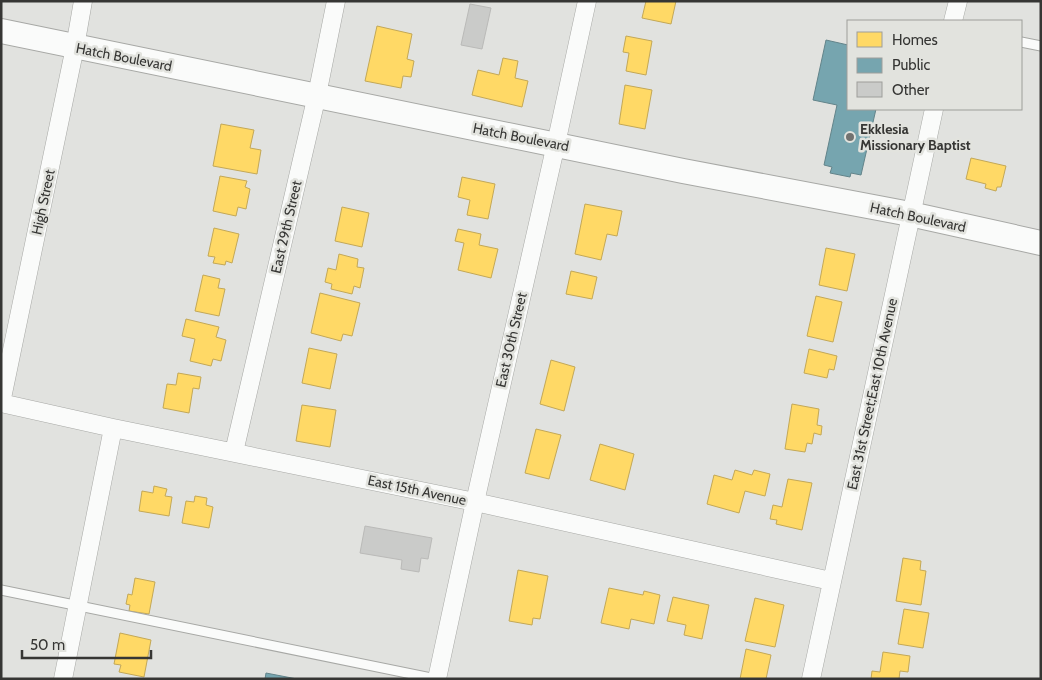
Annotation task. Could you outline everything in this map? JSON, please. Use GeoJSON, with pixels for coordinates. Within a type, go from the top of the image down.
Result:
{"type":"FeatureCollection","features":[{"type":"Feature","properties":{"kind":"main road","name":"Hatch Boulevard"},"geometry":{"type":"LineString","coordinates":[[1,31],[693,172],[910,214],[1041,243]]}},
{"type":"Feature","properties":{"kind":"street","name":"High Street"},"geometry":{"type":"LineString","coordinates":[[1,403],[83,1]]}},
{"type":"Feature","properties":{"kind":"street","name":"East 29th Street"},"geometry":{"type":"LineString","coordinates":[[234,452],[317,95],[336,1]]}},
{"type":"Feature","properties":{"kind":"street","name":"East 30th Street"},"geometry":{"type":"LineString","coordinates":[[437,679],[587,1]]}},
{"type":"Feature","properties":{"kind":"street"},"geometry":{"type":"LineString","coordinates":[[953,20],[958,1]]}},
{"type":"Feature","properties":{"kind":"street","name":"East 31st Street;East 10th Avenue"},"geometry":{"type":"LineString","coordinates":[[811,679],[934,110]]}},
{"type":"Feature","properties":{"kind":"street","name":"East 15th Avenue"},"geometry":{"type":"LineString","coordinates":[[1,403],[113,428],[475,502],[831,581]]}},
{"type":"Feature","properties":{"kind":"street"},"geometry":{"type":"LineString","coordinates":[[63,679],[113,428]]}},
{"type":"Feature","properties":{"kind":"lane"},"geometry":{"type":"LineString","coordinates":[[1022,42],[1041,46]]}},
{"type":"Feature","properties":{"kind":"lane"},"geometry":{"type":"LineString","coordinates":[[1,590],[437,679]]}},
{"type":"Feature","properties":{"kind":"building: Homes"},"geometry":{"type":"Polygon","coordinates":[[[646,1],[676,1],[671,24],[642,18],[646,1]]]}},
{"type":"Feature","properties":{"kind":"building: Homes"},"geometry":{"type":"Polygon","coordinates":[[[377,26],[412,34],[407,59],[414,61],[411,77],[403,76],[401,88],[365,81],[377,26]]]}},
{"type":"Feature","properties":{"kind":"building: Homes"},"geometry":{"type":"Polygon","coordinates":[[[626,36],[652,41],[646,75],[626,71],[629,53],[623,52],[626,36]]]}},
{"type":"Feature","properties":{"kind":"building: Homes"},"geometry":{"type":"Polygon","coordinates":[[[503,58],[518,61],[515,78],[528,81],[522,107],[472,95],[478,70],[499,75],[503,58]]]}},
{"type":"Feature","properties":{"kind":"building: Homes"},"geometry":{"type":"Polygon","coordinates":[[[625,85],[652,90],[645,129],[619,124],[625,85]]]}},
{"type":"Feature","properties":{"kind":"building: Homes"},"geometry":{"type":"Polygon","coordinates":[[[221,124],[254,130],[250,148],[261,150],[257,174],[213,166],[221,124]]]}},
{"type":"Feature","properties":{"kind":"building: Homes"},"geometry":{"type":"Polygon","coordinates":[[[971,158],[1006,166],[1001,187],[997,187],[996,191],[985,188],[986,184],[966,179],[971,158]]]}},
{"type":"Feature","properties":{"kind":"building: Homes"},"geometry":{"type":"Polygon","coordinates":[[[220,176],[247,181],[245,187],[250,189],[246,209],[238,207],[236,216],[213,211],[220,176]]]}},
{"type":"Feature","properties":{"kind":"building: Homes"},"geometry":{"type":"Polygon","coordinates":[[[462,177],[495,184],[488,219],[467,215],[470,200],[458,197],[462,177]]]}},
{"type":"Feature","properties":{"kind":"building: Homes"},"geometry":{"type":"Polygon","coordinates":[[[585,204],[622,211],[617,236],[607,234],[601,260],[575,254],[585,204]]]}},
{"type":"Feature","properties":{"kind":"building: Homes"},"geometry":{"type":"Polygon","coordinates":[[[342,207],[369,213],[362,247],[335,241],[342,207]]]}},
{"type":"Feature","properties":{"kind":"building: Homes"},"geometry":{"type":"Polygon","coordinates":[[[214,228],[239,234],[232,263],[226,261],[225,265],[213,263],[215,257],[208,256],[214,228]]]}},
{"type":"Feature","properties":{"kind":"building: Homes"},"geometry":{"type":"Polygon","coordinates":[[[458,229],[481,234],[479,245],[498,249],[491,278],[458,270],[464,243],[455,241],[458,229]]]}},
{"type":"Feature","properties":{"kind":"building: Homes"},"geometry":{"type":"Polygon","coordinates":[[[826,248],[855,254],[847,291],[819,285],[826,248]]]}},
{"type":"Feature","properties":{"kind":"building: Homes"},"geometry":{"type":"Polygon","coordinates":[[[339,254],[358,259],[357,267],[364,268],[360,288],[354,286],[352,294],[331,289],[332,284],[325,282],[328,268],[336,270],[339,254]]]}},
{"type":"Feature","properties":{"kind":"building: Homes"},"geometry":{"type":"Polygon","coordinates":[[[571,271],[597,277],[592,299],[566,294],[571,271]]]}},
{"type":"Feature","properties":{"kind":"building: Homes"},"geometry":{"type":"Polygon","coordinates":[[[203,275],[220,279],[218,288],[225,289],[219,316],[195,311],[203,275]]]}},
{"type":"Feature","properties":{"kind":"building: Homes"},"geometry":{"type":"Polygon","coordinates":[[[320,293],[360,303],[352,336],[343,334],[341,341],[311,333],[320,293]]]}},
{"type":"Feature","properties":{"kind":"building: Homes"},"geometry":{"type":"Polygon","coordinates":[[[816,296],[842,302],[833,342],[807,336],[816,296]]]}},
{"type":"Feature","properties":{"kind":"building: Homes"},"geometry":{"type":"Polygon","coordinates":[[[186,319],[219,327],[216,337],[226,340],[221,361],[213,359],[211,366],[190,361],[195,339],[182,336],[186,319]]]}},
{"type":"Feature","properties":{"kind":"building: Homes"},"geometry":{"type":"Polygon","coordinates":[[[309,348],[337,354],[330,389],[302,383],[309,348]]]}},
{"type":"Feature","properties":{"kind":"building: Homes"},"geometry":{"type":"Polygon","coordinates":[[[809,349],[837,356],[834,370],[829,369],[827,378],[804,373],[809,349]]]}},
{"type":"Feature","properties":{"kind":"building: Homes"},"geometry":{"type":"Polygon","coordinates":[[[551,360],[575,367],[564,411],[540,404],[551,360]]]}},
{"type":"Feature","properties":{"kind":"building: Homes"},"geometry":{"type":"Polygon","coordinates":[[[178,373],[201,377],[199,389],[193,388],[189,413],[163,408],[167,384],[176,385],[178,373]]]}},
{"type":"Feature","properties":{"kind":"building: Homes"},"geometry":{"type":"Polygon","coordinates":[[[792,404],[819,409],[817,425],[822,426],[821,435],[814,433],[812,444],[807,443],[805,452],[785,449],[792,404]]]}},
{"type":"Feature","properties":{"kind":"building: Homes"},"geometry":{"type":"Polygon","coordinates":[[[302,405],[336,410],[330,447],[296,441],[302,405]]]}},
{"type":"Feature","properties":{"kind":"building: Homes"},"geometry":{"type":"Polygon","coordinates":[[[536,429],[561,435],[549,479],[525,473],[536,429]]]}},
{"type":"Feature","properties":{"kind":"building: Homes"},"geometry":{"type":"Polygon","coordinates":[[[600,444],[634,454],[625,490],[590,480],[600,444]]]}},
{"type":"Feature","properties":{"kind":"building: Homes"},"geometry":{"type":"Polygon","coordinates":[[[735,470],[752,475],[754,470],[770,474],[765,496],[745,491],[739,513],[707,504],[714,475],[732,480],[735,470]]]}},
{"type":"Feature","properties":{"kind":"building: Homes"},"geometry":{"type":"Polygon","coordinates":[[[788,479],[812,483],[802,530],[776,524],[777,520],[770,519],[773,505],[782,507],[788,479]]]}},
{"type":"Feature","properties":{"kind":"building: Homes"},"geometry":{"type":"Polygon","coordinates":[[[154,486],[167,489],[165,496],[172,497],[169,516],[139,511],[142,491],[153,493],[154,486]]]}},
{"type":"Feature","properties":{"kind":"building: Homes"},"geometry":{"type":"Polygon","coordinates":[[[195,496],[207,498],[206,505],[213,507],[209,528],[182,523],[186,501],[194,502],[195,496]]]}},
{"type":"Feature","properties":{"kind":"building: Homes"},"geometry":{"type":"Polygon","coordinates":[[[903,558],[921,561],[920,570],[926,571],[921,605],[896,601],[903,558]]]}},
{"type":"Feature","properties":{"kind":"building: Homes"},"geometry":{"type":"Polygon","coordinates":[[[518,570],[548,576],[540,619],[533,618],[532,625],[509,621],[518,570]]]}},
{"type":"Feature","properties":{"kind":"building: Homes"},"geometry":{"type":"Polygon","coordinates":[[[135,578],[155,582],[149,614],[129,611],[130,605],[126,604],[128,594],[132,595],[135,578]]]}},
{"type":"Feature","properties":{"kind":"building: Homes"},"geometry":{"type":"Polygon","coordinates":[[[609,588],[643,595],[644,591],[660,595],[654,624],[631,619],[629,629],[601,623],[609,588]]]}},
{"type":"Feature","properties":{"kind":"building: Homes"},"geometry":{"type":"Polygon","coordinates":[[[673,597],[709,605],[702,639],[684,635],[686,625],[667,621],[673,597]]]}},
{"type":"Feature","properties":{"kind":"building: Homes"},"geometry":{"type":"Polygon","coordinates":[[[755,598],[784,605],[775,647],[745,641],[755,598]]]}},
{"type":"Feature","properties":{"kind":"building: Homes"},"geometry":{"type":"Polygon","coordinates":[[[904,609],[929,613],[923,648],[898,644],[904,609]]]}},
{"type":"Feature","properties":{"kind":"building: Homes"},"geometry":{"type":"Polygon","coordinates":[[[120,633],[151,640],[144,677],[119,672],[121,665],[114,664],[120,633]]]}},
{"type":"Feature","properties":{"kind":"building: Homes"},"geometry":{"type":"Polygon","coordinates":[[[746,649],[771,655],[766,679],[740,679],[746,649]]]}},
{"type":"Feature","properties":{"kind":"building: Homes"},"geometry":{"type":"Polygon","coordinates":[[[883,652],[910,656],[908,672],[900,671],[899,679],[871,679],[872,671],[880,672],[883,652]]]}},
{"type":"Feature","properties":{"kind":"building: Public","name":"Ekklesia Missionary Baptist"},"geometry":{"type":"Polygon","coordinates":[[[826,40],[847,45],[847,110],[876,110],[861,175],[851,173],[850,177],[830,173],[832,167],[824,165],[837,105],[813,100],[826,40]]]}},
{"type":"Feature","properties":{"kind":"building: Public"},"geometry":{"type":"Polygon","coordinates":[[[266,673],[297,679],[265,679],[266,673]]]}},
{"type":"Feature","properties":{"kind":"building: Other"},"geometry":{"type":"Polygon","coordinates":[[[470,4],[491,8],[482,49],[461,45],[470,4]]]}},
{"type":"Feature","properties":{"kind":"building: Other"},"geometry":{"type":"Polygon","coordinates":[[[365,526],[432,538],[428,559],[421,558],[419,572],[401,569],[402,560],[360,553],[365,526]]]}},
{"type":"Feature","properties":{"kind":"place","name":"Ekklesia Missionary Baptist"},"geometry":{"type":"Point","coordinates":[850,137]}}]}
